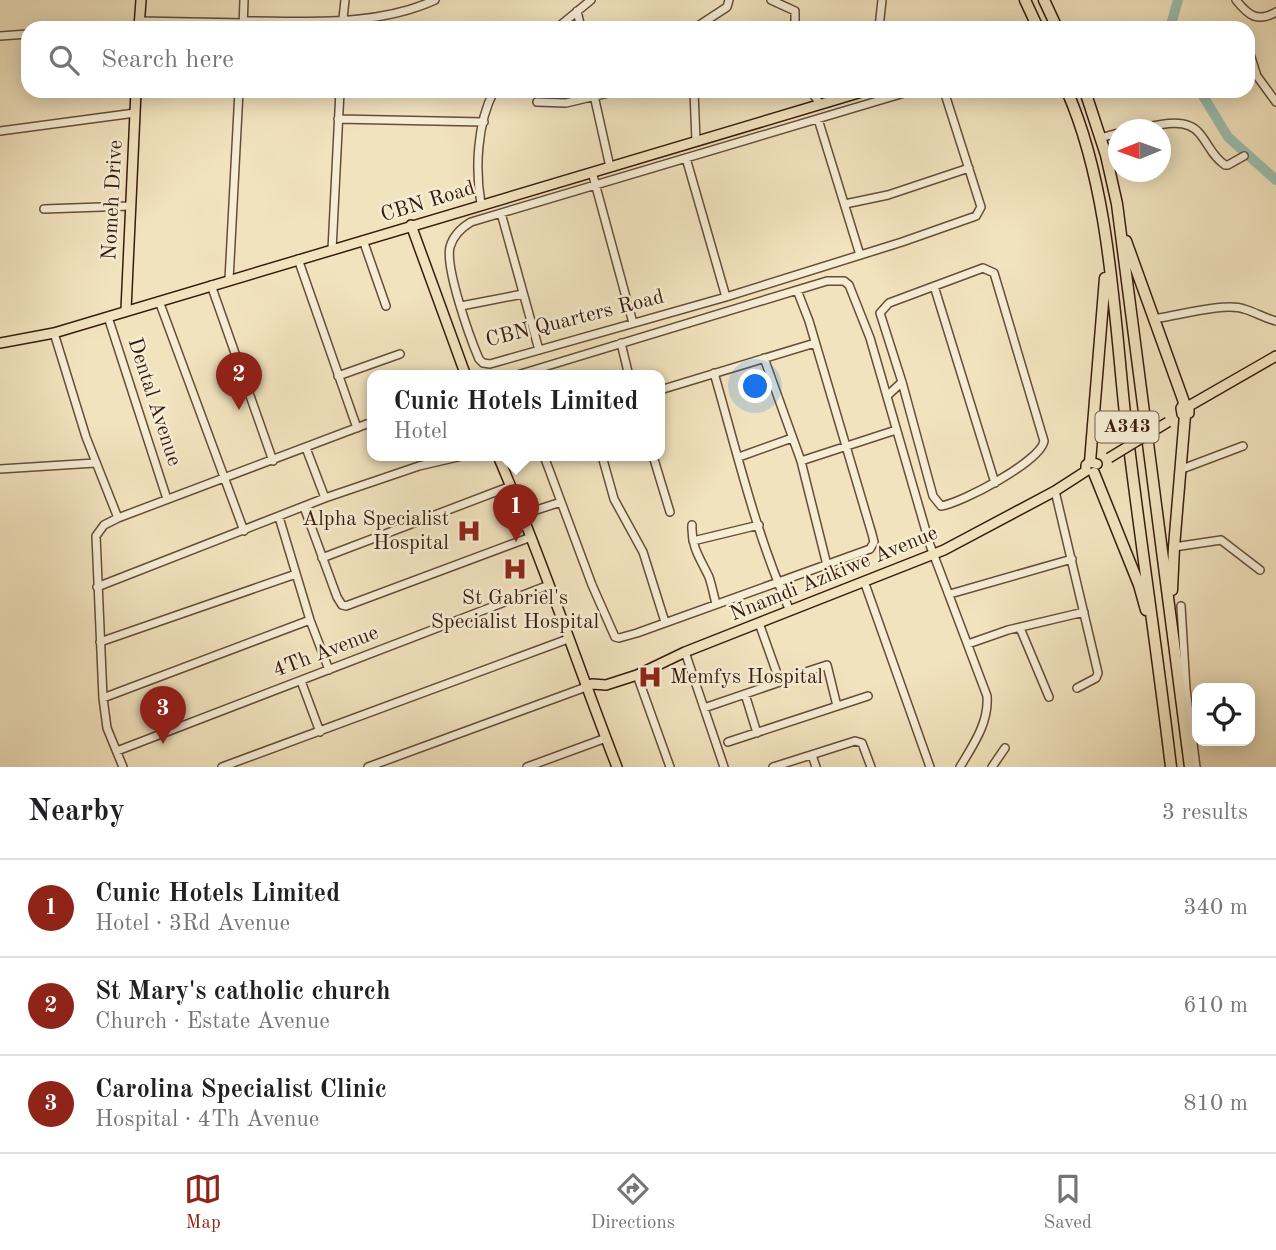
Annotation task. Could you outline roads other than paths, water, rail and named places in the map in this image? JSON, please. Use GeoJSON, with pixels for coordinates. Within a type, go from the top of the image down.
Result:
{"type":"FeatureCollection","features":[{"type":"Feature","properties":{"kind":"highway"},"geometry":{"type":"LineString","coordinates":[[1025,0],[1035,21]]}},
{"type":"Feature","properties":{"kind":"highway"},"geometry":{"type":"LineString","coordinates":[[1044,0],[1054,21]]}},
{"type":"Feature","properties":{"kind":"highway","name":"A343"},"geometry":{"type":"LineString","coordinates":[[1070,98],[1089,162],[1107,253],[1133,479],[1171,767]]}},
{"type":"Feature","properties":{"kind":"highway","name":"A343"},"geometry":{"type":"LineString","coordinates":[[1087,98],[1113,181],[1121,229],[1190,767]]}},
{"type":"Feature","properties":{"kind":"highway"},"geometry":{"type":"LineString","coordinates":[[1121,229],[1135,262],[1185,410],[1170,611]]}},
{"type":"Feature","properties":{"kind":"highway"},"geometry":{"type":"LineString","coordinates":[[1107,253],[1092,468],[1139,585],[1156,644]]}},
{"type":"Feature","properties":{"kind":"main road"},"geometry":{"type":"LineString","coordinates":[[139,21],[141,0]]}},
{"type":"Feature","properties":{"kind":"main road","name":"Nomeh Drive"},"geometry":{"type":"LineString","coordinates":[[126,310],[136,98]]}},
{"type":"Feature","properties":{"kind":"main road","name":"CBN Road"},"geometry":{"type":"LineString","coordinates":[[0,343],[54,333],[841,98]]}},
{"type":"Feature","properties":{"kind":"main road"},"geometry":{"type":"LineString","coordinates":[[411,225],[464,370]]}},
{"type":"Feature","properties":{"kind":"main road"},"geometry":{"type":"LineString","coordinates":[[1185,410],[1276,356]]}},
{"type":"Feature","properties":{"kind":"main road","name":"Nnamdi Azikiwe Avenue"},"geometry":{"type":"LineString","coordinates":[[586,687],[592,684],[606,685],[637,676],[685,652],[934,555],[1055,491],[1185,410]]}},
{"type":"Feature","properties":{"kind":"main road"},"geometry":{"type":"LineString","coordinates":[[500,461],[524,514],[617,767]]}},
{"type":"Feature","properties":{"kind":"street"},"geometry":{"type":"LineString","coordinates":[[243,21],[244,0]]}},
{"type":"Feature","properties":{"kind":"street"},"geometry":{"type":"LineString","coordinates":[[342,21],[345,0]]}},
{"type":"Feature","properties":{"kind":"street"},"geometry":{"type":"LineString","coordinates":[[358,21],[400,13],[435,0]]}},
{"type":"Feature","properties":{"kind":"street"},"geometry":{"type":"LineString","coordinates":[[565,21],[591,0]]}},
{"type":"Feature","properties":{"kind":"street"},"geometry":{"type":"LineString","coordinates":[[706,21],[727,7],[729,0]]}},
{"type":"Feature","properties":{"kind":"street"},"geometry":{"type":"LineString","coordinates":[[771,0],[795,11],[795,21]]}},
{"type":"Feature","properties":{"kind":"street"},"geometry":{"type":"LineString","coordinates":[[880,21],[882,0]]}},
{"type":"Feature","properties":{"kind":"street"},"geometry":{"type":"LineString","coordinates":[[1236,0],[1253,17],[1261,18],[1276,12]]}},
{"type":"Feature","properties":{"kind":"street"},"geometry":{"type":"LineString","coordinates":[[577,11],[579,21]]}},
{"type":"Feature","properties":{"kind":"street"},"geometry":{"type":"LineString","coordinates":[[0,36],[21,34]]}},
{"type":"Feature","properties":{"kind":"street"},"geometry":{"type":"LineString","coordinates":[[1255,70],[1276,102]]}},
{"type":"Feature","properties":{"kind":"street"},"geometry":{"type":"LineString","coordinates":[[229,280],[239,98]]}},
{"type":"Feature","properties":{"kind":"street"},"geometry":{"type":"LineString","coordinates":[[332,250],[340,98]]}},
{"type":"Feature","properties":{"kind":"street"},"geometry":{"type":"LineString","coordinates":[[481,204],[479,167],[484,122],[491,98]]}},
{"type":"Feature","properties":{"kind":"street"},"geometry":{"type":"LineString","coordinates":[[537,102],[566,103],[582,98]]}},
{"type":"Feature","properties":{"kind":"street"},"geometry":{"type":"LineString","coordinates":[[595,98],[610,167]]}},
{"type":"Feature","properties":{"kind":"street"},"geometry":{"type":"LineString","coordinates":[[694,98],[696,142]]}},
{"type":"Feature","properties":{"kind":"street"},"geometry":{"type":"LineString","coordinates":[[816,98],[820,104]]}},
{"type":"Feature","properties":{"kind":"street","name":"CBN Quarters Road"},"geometry":{"type":"LineString","coordinates":[[888,98],[471,222],[462,228],[450,246],[451,268],[477,355],[484,363],[490,364],[726,297],[976,216],[981,207],[946,98]]}},
{"type":"Feature","properties":{"kind":"street"},"geometry":{"type":"LineString","coordinates":[[0,131],[135,113]]}},
{"type":"Feature","properties":{"kind":"street"},"geometry":{"type":"LineString","coordinates":[[338,119],[484,122]]}},
{"type":"Feature","properties":{"kind":"street"},"geometry":{"type":"LineString","coordinates":[[818,119],[860,255]]}},
{"type":"Feature","properties":{"kind":"street"},"geometry":{"type":"LineString","coordinates":[[1171,124],[1183,124],[1198,131],[1209,150],[1225,165],[1244,156]]}},
{"type":"Feature","properties":{"kind":"street"},"geometry":{"type":"LineString","coordinates":[[1100,138],[1108,136]]}},
{"type":"Feature","properties":{"kind":"street"},"geometry":{"type":"LineString","coordinates":[[685,158],[726,297]]}},
{"type":"Feature","properties":{"kind":"street"},"geometry":{"type":"LineString","coordinates":[[845,204],[888,195],[969,168]]}},
{"type":"Feature","properties":{"kind":"street"},"geometry":{"type":"LineString","coordinates":[[592,172],[633,323]]}},
{"type":"Feature","properties":{"kind":"street"},"geometry":{"type":"LineString","coordinates":[[44,209],[130,206]]}},
{"type":"Feature","properties":{"kind":"street"},"geometry":{"type":"LineString","coordinates":[[501,213],[539,350]]}},
{"type":"Feature","properties":{"kind":"street"},"geometry":{"type":"LineString","coordinates":[[363,240],[386,306]]}},
{"type":"Feature","properties":{"kind":"street"},"geometry":{"type":"LineString","coordinates":[[298,259],[357,428]]}},
{"type":"Feature","properties":{"kind":"street"},"geometry":{"type":"LineString","coordinates":[[983,268],[990,269],[1006,306],[1044,440],[1043,447],[1032,458],[995,483],[941,506],[937,503],[902,382],[880,310],[889,303],[933,286],[983,268]]}},
{"type":"Feature","properties":{"kind":"street"},"geometry":{"type":"LineString","coordinates":[[533,370],[827,281],[844,281],[849,285],[870,338],[934,555],[987,696],[983,725],[960,767]]}},
{"type":"Feature","properties":{"kind":"street"},"geometry":{"type":"LineString","coordinates":[[211,285],[273,461]]}},
{"type":"Feature","properties":{"kind":"street"},"geometry":{"type":"LineString","coordinates":[[933,286],[995,483]]}},
{"type":"Feature","properties":{"kind":"street"},"geometry":{"type":"LineString","coordinates":[[546,461],[592,585],[615,637],[637,633],[870,549],[874,542],[847,445],[797,290]]}},
{"type":"Feature","properties":{"kind":"street"},"geometry":{"type":"LineString","coordinates":[[461,306],[523,294]]}},
{"type":"Feature","properties":{"kind":"street"},"geometry":{"type":"LineString","coordinates":[[159,301],[244,531]]}},
{"type":"Feature","properties":{"kind":"street"},"geometry":{"type":"LineString","coordinates":[[1160,318],[1208,309],[1242,308],[1276,321]]}},
{"type":"Feature","properties":{"kind":"street","name":"Dental Avenue"},"geometry":{"type":"LineString","coordinates":[[108,317],[167,499]]}},
{"type":"Feature","properties":{"kind":"street"},"geometry":{"type":"LineString","coordinates":[[54,333],[95,463],[118,518]]}},
{"type":"Feature","properties":{"kind":"street"},"geometry":{"type":"LineString","coordinates":[[621,343],[628,370]]}},
{"type":"Feature","properties":{"kind":"street"},"geometry":{"type":"LineString","coordinates":[[665,388],[815,343]]}},
{"type":"Feature","properties":{"kind":"street"},"geometry":{"type":"LineString","coordinates":[[338,376],[400,354]]}},
{"type":"Feature","properties":{"kind":"street"},"geometry":{"type":"LineString","coordinates":[[764,358],[799,457],[827,565]]}},
{"type":"Feature","properties":{"kind":"street"},"geometry":{"type":"LineString","coordinates":[[714,373],[777,583],[790,611]]}},
{"type":"Feature","properties":{"kind":"street"},"geometry":{"type":"LineString","coordinates":[[887,396],[902,382]]}},
{"type":"Feature","properties":{"kind":"street"},"geometry":{"type":"LineString","coordinates":[[123,767],[107,729],[103,698],[96,536],[104,525],[118,518],[367,424]]}},
{"type":"Feature","properties":{"kind":"street"},"geometry":{"type":"LineString","coordinates":[[799,457],[896,430]]}},
{"type":"Feature","properties":{"kind":"street"},"geometry":{"type":"LineString","coordinates":[[739,457],[792,438]]}},
{"type":"Feature","properties":{"kind":"street"},"geometry":{"type":"LineString","coordinates":[[1182,470],[1243,446]]}},
{"type":"Feature","properties":{"kind":"street"},"geometry":{"type":"LineString","coordinates":[[306,448],[326,498]]}},
{"type":"Feature","properties":{"kind":"street"},"geometry":{"type":"LineString","coordinates":[[97,587],[326,498],[440,461]]}},
{"type":"Feature","properties":{"kind":"street"},"geometry":{"type":"LineString","coordinates":[[603,461],[614,499],[643,552],[664,622]]}},
{"type":"Feature","properties":{"kind":"street"},"geometry":{"type":"LineString","coordinates":[[655,461],[670,512]]}},
{"type":"Feature","properties":{"kind":"street"},"geometry":{"type":"LineString","coordinates":[[0,469],[95,463]]}},
{"type":"Feature","properties":{"kind":"street"},"geometry":{"type":"LineString","coordinates":[[322,558],[511,486]]}},
{"type":"Feature","properties":{"kind":"street"},"geometry":{"type":"LineString","coordinates":[[1055,491],[1098,673],[1096,678],[1077,688]]}},
{"type":"Feature","properties":{"kind":"street"},"geometry":{"type":"LineString","coordinates":[[524,514],[561,502]]}},
{"type":"Feature","properties":{"kind":"street"},"geometry":{"type":"LineString","coordinates":[[304,507],[337,597],[342,605],[346,606],[531,537]]}},
{"type":"Feature","properties":{"kind":"street"},"geometry":{"type":"LineString","coordinates":[[279,517],[310,620],[329,670]]}},
{"type":"Feature","properties":{"kind":"street"},"geometry":{"type":"LineString","coordinates":[[692,525],[699,562],[709,578],[716,604]]}},
{"type":"Feature","properties":{"kind":"street"},"geometry":{"type":"LineString","coordinates":[[693,541],[759,526]]}},
{"type":"Feature","properties":{"kind":"street"},"geometry":{"type":"LineString","coordinates":[[1174,547],[1221,540],[1260,570]]}},
{"type":"Feature","properties":{"kind":"street"},"geometry":{"type":"LineString","coordinates":[[950,594],[1072,559]]}},
{"type":"Feature","properties":{"kind":"street"},"geometry":{"type":"LineString","coordinates":[[100,642],[296,574]]}},
{"type":"Feature","properties":{"kind":"street"},"geometry":{"type":"LineString","coordinates":[[864,581],[930,767]]}},
{"type":"Feature","properties":{"kind":"street","name":"4Th Avenue"},"geometry":{"type":"LineString","coordinates":[[117,751],[549,585]]}},
{"type":"Feature","properties":{"kind":"street"},"geometry":{"type":"LineString","coordinates":[[1181,606],[1186,689],[1196,767]]}},
{"type":"Feature","properties":{"kind":"street"},"geometry":{"type":"LineString","coordinates":[[968,644],[985,637],[1084,612]]}},
{"type":"Feature","properties":{"kind":"street"},"geometry":{"type":"LineString","coordinates":[[103,698],[310,620]]}},
{"type":"Feature","properties":{"kind":"street"},"geometry":{"type":"LineString","coordinates":[[759,623],[781,681]]}},
{"type":"Feature","properties":{"kind":"street"},"geometry":{"type":"LineString","coordinates":[[1020,628],[1049,697]]}},
{"type":"Feature","properties":{"kind":"street"},"geometry":{"type":"LineString","coordinates":[[222,767],[568,639]]}},
{"type":"Feature","properties":{"kind":"street"},"geometry":{"type":"LineString","coordinates":[[685,652],[724,767]]}},
{"type":"Feature","properties":{"kind":"street"},"geometry":{"type":"LineString","coordinates":[[704,708],[827,666],[837,706]]}},
{"type":"Feature","properties":{"kind":"street"},"geometry":{"type":"LineString","coordinates":[[637,676],[670,767]]}},
{"type":"Feature","properties":{"kind":"street"},"geometry":{"type":"LineString","coordinates":[[300,681],[320,732]]}},
{"type":"Feature","properties":{"kind":"street"},"geometry":{"type":"LineString","coordinates":[[368,767],[586,687]]}},
{"type":"Feature","properties":{"kind":"street"},"geometry":{"type":"LineString","coordinates":[[745,694],[757,733]]}},
{"type":"Feature","properties":{"kind":"street"},"geometry":{"type":"LineString","coordinates":[[728,742],[868,696]]}},
{"type":"Feature","properties":{"kind":"street"},"geometry":{"type":"LineString","coordinates":[[527,767],[606,738]]}},
{"type":"Feature","properties":{"kind":"street"},"geometry":{"type":"LineString","coordinates":[[774,767],[859,741],[871,767]]}},
{"type":"Feature","properties":{"kind":"street"},"geometry":{"type":"LineString","coordinates":[[992,767],[1005,748]]}},
{"type":"Feature","properties":{"kind":"street"},"geometry":{"type":"LineString","coordinates":[[812,755],[816,767]]}},
{"type":"Feature","properties":{"kind":"waterway"},"geometry":{"type":"LineString","coordinates":[[1172,21],[1178,0]]}},
{"type":"Feature","properties":{"kind":"waterway"},"geometry":{"type":"LineString","coordinates":[[1204,98],[1228,137],[1276,180]]}},
{"type":"Feature","properties":{"kind":"place","name":"St Mary's catholic church"},"geometry":{"type":"Point","coordinates":[239,410]}},
{"type":"Feature","properties":{"kind":"place","name":"Alpha Specialist Hospital"},"geometry":{"type":"Point","coordinates":[469,531]}},
{"type":"Feature","properties":{"kind":"place","name":"Cunic Hotels Limited"},"geometry":{"type":"Point","coordinates":[516,542]}},
{"type":"Feature","properties":{"kind":"place","name":"St Gabriel's Specialist Hospital"},"geometry":{"type":"Point","coordinates":[515,569]}},
{"type":"Feature","properties":{"kind":"place","name":"Memfys Hospital"},"geometry":{"type":"Point","coordinates":[650,677]}},
{"type":"Feature","properties":{"kind":"place","name":"Carolina Specialist Clinic"},"geometry":{"type":"Point","coordinates":[163,744]}}]}
